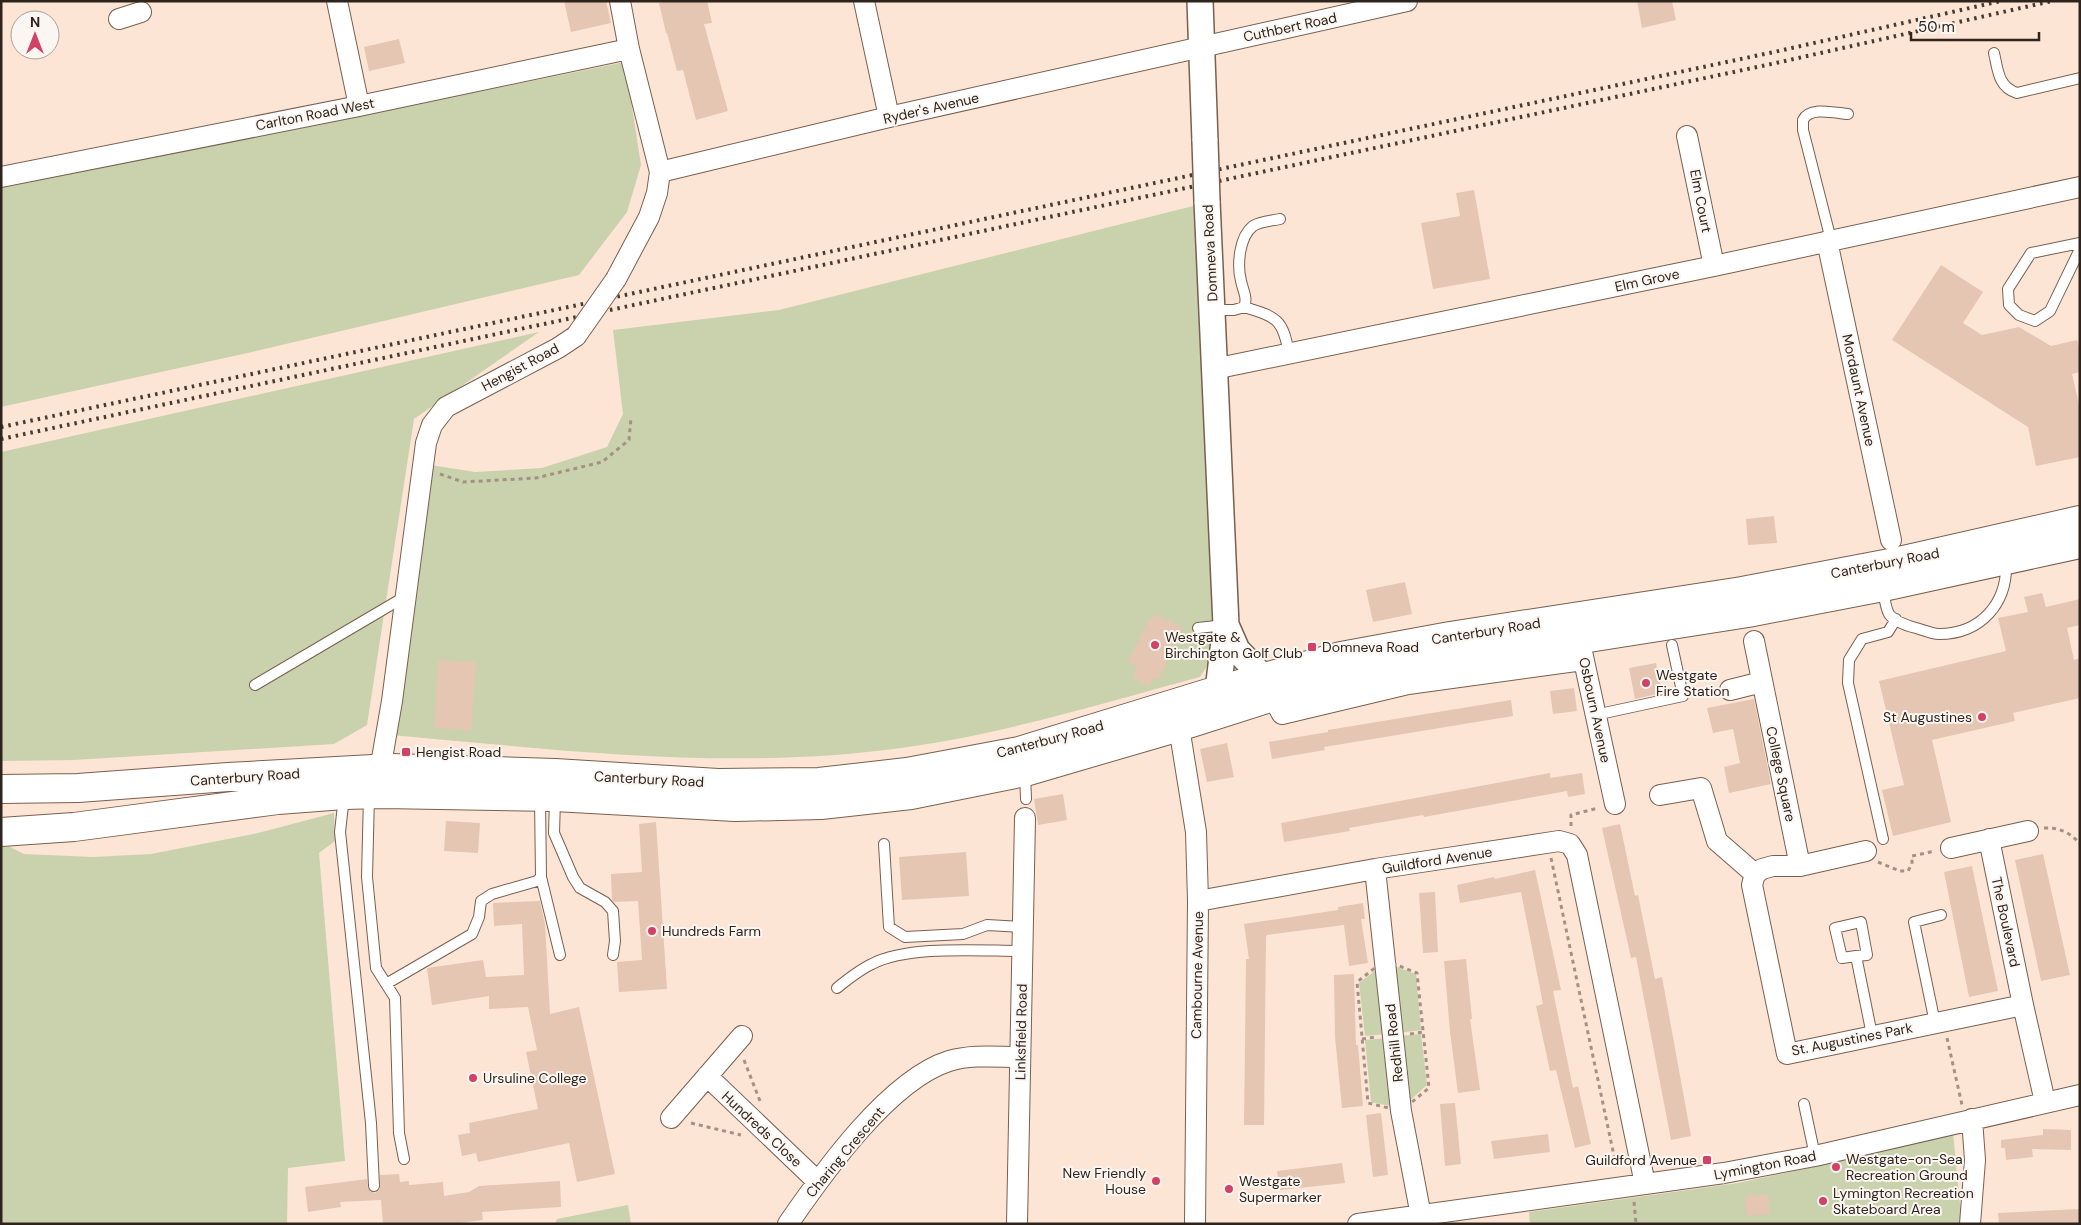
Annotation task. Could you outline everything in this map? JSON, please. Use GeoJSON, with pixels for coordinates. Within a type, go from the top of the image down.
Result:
{"type":"FeatureCollection","features":[{"type":"Feature","properties":{"kind":"highway","name":"Canterbury Road"},"geometry":{"type":"LineString","coordinates":[[1,789],[78,788],[304,772],[391,768],[736,807],[821,804],[911,796],[1025,772],[1179,727],[1268,687],[1350,655],[1450,636],[1580,639],[1748,613],[1883,587],[2003,550],[2080,520]]}},
{"type":"Feature","properties":{"kind":"highway","name":"Canterbury Road"},"geometry":{"type":"LineString","coordinates":[[1580,639],[1752,589],[1895,562],[2080,544]]}},
{"type":"Feature","properties":{"kind":"highway","name":"Canterbury Road"},"geometry":{"type":"LineString","coordinates":[[1,832],[74,827],[268,801],[357,795],[548,785],[819,782],[907,772],[1019,750],[1218,690],[1268,687]]}},
{"type":"Feature","properties":{"kind":"street"},"geometry":{"type":"LineString","coordinates":[[337,1],[359,106]]}},
{"type":"Feature","properties":{"kind":"street","name":"Hengist Road"},"geometry":{"type":"LineString","coordinates":[[380,770],[392,701],[426,443],[432,425],[446,407],[558,348],[576,336],[616,279],[649,217],[657,193],[660,172],[629,49],[620,1]]}},
{"type":"Feature","properties":{"kind":"street"},"geometry":{"type":"LineString","coordinates":[[864,1],[889,117]]}},
{"type":"Feature","properties":{"kind":"street","name":"Domneva Road"},"geometry":{"type":"LineString","coordinates":[[1200,1],[1226,625],[1218,690]]}},
{"type":"Feature","properties":{"kind":"street","name":"Cuthbert Road"},"geometry":{"type":"LineString","coordinates":[[1202,46],[1407,1]]}},
{"type":"Feature","properties":{"kind":"street","name":"Ryder's Avenue"},"geometry":{"type":"LineString","coordinates":[[660,172],[889,117],[1202,46]]}},
{"type":"Feature","properties":{"kind":"street","name":"Carlton Road West"},"geometry":{"type":"LineString","coordinates":[[1,177],[359,106],[629,49]]}},
{"type":"Feature","properties":{"kind":"street","name":"Elm Court"},"geometry":{"type":"LineString","coordinates":[[1688,136],[1714,266]]}},
{"type":"Feature","properties":{"kind":"street","name":"Elm Grove"},"geometry":{"type":"LineString","coordinates":[[1214,369],[1714,266],[2080,187]]}},
{"type":"Feature","properties":{"kind":"street","name":"Mordaunt Avenue"},"geometry":{"type":"LineString","coordinates":[[1829,240],[1891,540]]}},
{"type":"Feature","properties":{"kind":"street","name":"Domneva Road"},"geometry":{"type":"LineString","coordinates":[[1226,625],[1237,650],[1268,687]]}},
{"type":"Feature","properties":{"kind":"street","name":"Canterbury Road"},"geometry":{"type":"LineString","coordinates":[[1268,687],[1282,714],[1408,684],[1580,639]]}},
{"type":"Feature","properties":{"kind":"street","name":"Osbourn Avenue"},"geometry":{"type":"LineString","coordinates":[[1580,639],[1595,715],[1616,804]]}},
{"type":"Feature","properties":{"kind":"street","name":"College Square"},"geometry":{"type":"LineString","coordinates":[[1754,641],[1800,866]]}},
{"type":"Feature","properties":{"kind":"street"},"geometry":{"type":"LineString","coordinates":[[1730,690],[1762,682]]}},
{"type":"Feature","properties":{"kind":"street","name":"Cambourne Avenue"},"geometry":{"type":"LineString","coordinates":[[1179,727],[1196,832],[1198,901],[1195,1224]]}},
{"type":"Feature","properties":{"kind":"street"},"geometry":{"type":"LineString","coordinates":[[1660,796],[1701,788],[1717,841],[1755,874],[1762,869],[1773,866],[1800,866],[1866,852]]}},
{"type":"Feature","properties":{"kind":"street","name":"Linksfield Road"},"geometry":{"type":"LineString","coordinates":[[1017,1224],[1023,927],[1018,841],[1026,809]]}},
{"type":"Feature","properties":{"kind":"street"},"geometry":{"type":"LineString","coordinates":[[1951,848],[2028,831]]}},
{"type":"Feature","properties":{"kind":"street","name":"The Boulevard"},"geometry":{"type":"LineString","coordinates":[[1989,839],[2023,1005]]}},
{"type":"Feature","properties":{"kind":"street","name":"Guildford Avenue"},"geometry":{"type":"LineString","coordinates":[[1198,901],[1375,869],[1558,841],[1570,844]]}},
{"type":"Feature","properties":{"kind":"street"},"geometry":{"type":"LineString","coordinates":[[1570,844],[1576,855],[1645,1184]]}},
{"type":"Feature","properties":{"kind":"street","name":"Redhill Road"},"geometry":{"type":"LineString","coordinates":[[1375,869],[1401,1111],[1420,1216]]}},
{"type":"Feature","properties":{"kind":"street","name":"St. Augustines Park"},"geometry":{"type":"LineString","coordinates":[[1755,874],[1752,885],[1787,1054],[2023,1005]]}},
{"type":"Feature","properties":{"kind":"street"},"geometry":{"type":"LineString","coordinates":[[2023,1005],[2045,1102]]}},
{"type":"Feature","properties":{"kind":"street"},"geometry":{"type":"LineString","coordinates":[[671,1118],[742,1036]]}},
{"type":"Feature","properties":{"kind":"street","name":"Charing Crescent"},"geometry":{"type":"LineString","coordinates":[[788,1224],[817,1181],[856,1134],[888,1102],[929,1069],[950,1061],[974,1056],[1020,1057]]}},
{"type":"Feature","properties":{"kind":"street","name":"Hundreds Close"},"geometry":{"type":"LineString","coordinates":[[707,1076],[817,1181]]}},
{"type":"Feature","properties":{"kind":"street","name":"Lymington Road"},"geometry":{"type":"LineString","coordinates":[[1358,1224],[1724,1174],[1815,1156],[2080,1095]]}},
{"type":"Feature","properties":{"kind":"street"},"geometry":{"type":"LineString","coordinates":[[1968,1120],[1974,1160],[1970,1224]]}},
{"type":"Feature","properties":{"kind":"lane"},"geometry":{"type":"LineString","coordinates":[[1994,53],[2000,78],[2004,86],[2017,93],[2080,78]]}},
{"type":"Feature","properties":{"kind":"lane"},"geometry":{"type":"LineString","coordinates":[[1829,240],[1803,120],[1809,113],[1816,112],[1848,114]]}},
{"type":"Feature","properties":{"kind":"lane"},"geometry":{"type":"LineString","coordinates":[[1244,307],[1246,298],[1241,282],[1239,263],[1244,239],[1252,227],[1260,223],[1280,219]]}},
{"type":"Feature","properties":{"kind":"lane"},"geometry":{"type":"LineString","coordinates":[[2080,243],[2031,254],[2008,289],[2009,305],[2019,315],[2035,320],[2050,311],[2080,249]]}},
{"type":"Feature","properties":{"kind":"lane"},"geometry":{"type":"LineString","coordinates":[[1212,310],[1234,310],[1244,307],[1270,316],[1278,321],[1284,330],[1290,354]]}},
{"type":"Feature","properties":{"kind":"lane"},"geometry":{"type":"LineString","coordinates":[[1883,587],[1889,614],[1896,619],[1914,628],[1937,634],[1954,632],[1988,616],[1998,602],[2006,575],[2003,550]]}},
{"type":"Feature","properties":{"kind":"lane"},"geometry":{"type":"LineString","coordinates":[[255,685],[406,596]]}},
{"type":"Feature","properties":{"kind":"lane"},"geometry":{"type":"LineString","coordinates":[[1883,839],[1848,683],[1849,660],[1862,639],[1888,632],[1896,619]]}},
{"type":"Feature","properties":{"kind":"lane"},"geometry":{"type":"LineString","coordinates":[[1198,628],[1226,625]]}},
{"type":"Feature","properties":{"kind":"lane"},"geometry":{"type":"LineString","coordinates":[[1595,715],[1682,696],[1672,645]]}},
{"type":"Feature","properties":{"kind":"lane"},"geometry":{"type":"LineString","coordinates":[[1025,772],[1027,780],[1026,809]]}},
{"type":"Feature","properties":{"kind":"lane"},"geometry":{"type":"LineString","coordinates":[[548,785],[541,877],[560,955]]}},
{"type":"Feature","properties":{"kind":"lane"},"geometry":{"type":"LineString","coordinates":[[548,785],[554,833],[573,877],[580,888],[605,902],[612,911],[615,941],[613,955]]}},
{"type":"Feature","properties":{"kind":"lane"},"geometry":{"type":"LineString","coordinates":[[357,795],[376,968],[395,998],[400,1133],[404,1159]]}},
{"type":"Feature","properties":{"kind":"lane"},"geometry":{"type":"LineString","coordinates":[[357,795],[340,832],[371,1123],[374,1186]]}},
{"type":"Feature","properties":{"kind":"lane"},"geometry":{"type":"LineString","coordinates":[[884,844],[889,927],[905,937],[963,934],[987,925],[1023,927]]}},
{"type":"Feature","properties":{"kind":"lane"},"geometry":{"type":"LineString","coordinates":[[386,984],[472,934],[479,917],[481,901],[492,894],[537,881],[541,877]]}},
{"type":"Feature","properties":{"kind":"lane"},"geometry":{"type":"LineString","coordinates":[[1939,1022],[1914,922],[1942,915]]}},
{"type":"Feature","properties":{"kind":"lane"},"geometry":{"type":"LineString","coordinates":[[837,988],[857,972],[873,963],[904,955],[968,951],[1022,951]]}},
{"type":"Feature","properties":{"kind":"lane"},"geometry":{"type":"LineString","coordinates":[[1856,956],[1872,1035]]}},
{"type":"Feature","properties":{"kind":"lane"},"geometry":{"type":"LineString","coordinates":[[1804,1104],[1815,1156]]}},
{"type":"Feature","properties":{"kind":"path"},"geometry":{"type":"LineString","coordinates":[[423,468],[463,482],[536,478],[602,462],[630,440],[631,418]]}},
{"type":"Feature","properties":{"kind":"path"},"geometry":{"type":"LineString","coordinates":[[1570,844],[1571,815],[1616,804]]}},
{"type":"Feature","properties":{"kind":"path"},"geometry":{"type":"LineString","coordinates":[[2028,831],[2057,828],[2069,834],[2080,844]]}},
{"type":"Feature","properties":{"kind":"path"},"geometry":{"type":"LineString","coordinates":[[1548,843],[1621,1188]]}},
{"type":"Feature","properties":{"kind":"path"},"geometry":{"type":"LineString","coordinates":[[1866,852],[1869,859],[1900,871],[1908,871],[1912,864],[1912,856],[1951,848]]}},
{"type":"Feature","properties":{"kind":"path"},"geometry":{"type":"LineString","coordinates":[[1939,1022],[1968,1120]]}},
{"type":"Feature","properties":{"kind":"green space"},"geometry":{"type":"Polygon","coordinates":[[[625,62],[641,165],[627,212],[579,275],[252,352],[1,407],[1,188],[625,62]]]}},
{"type":"Feature","properties":{"kind":"green space"},"geometry":{"type":"Polygon","coordinates":[[[1197,205],[1215,654],[1200,677],[982,734],[908,747],[843,754],[779,758],[649,756],[391,735],[431,465],[475,472],[542,468],[607,447],[623,414],[613,330],[779,310],[1197,205]]]}},
{"type":"Feature","properties":{"kind":"green space"},"geometry":{"type":"Polygon","coordinates":[[[539,332],[414,419],[367,725],[334,744],[74,760],[1,761],[1,452],[539,332]]]}},
{"type":"Feature","properties":{"kind":"green space"},"geometry":{"type":"Polygon","coordinates":[[[334,813],[335,841],[319,853],[345,1161],[288,1168],[287,1223],[1,1224],[1,847],[10,847],[24,854],[93,857],[151,854],[258,833],[334,813]]]}},
{"type":"Feature","properties":{"kind":"green space"},"geometry":{"type":"Polygon","coordinates":[[[1391,965],[1416,974],[1421,1030],[1398,1033],[1391,965]]]}},
{"type":"Feature","properties":{"kind":"green space"},"geometry":{"type":"Polygon","coordinates":[[[1380,967],[1387,1034],[1365,1036],[1359,983],[1380,967]]]}},
{"type":"Feature","properties":{"kind":"green space"},"geometry":{"type":"Polygon","coordinates":[[[1421,1034],[1427,1085],[1406,1104],[1399,1036],[1421,1034]]]}},
{"type":"Feature","properties":{"kind":"green space"},"geometry":{"type":"Polygon","coordinates":[[[1387,1038],[1395,1107],[1371,1102],[1365,1040],[1387,1038]]]}},
{"type":"Feature","properties":{"kind":"green space"},"geometry":{"type":"Polygon","coordinates":[[[1953,1133],[1962,1224],[1530,1224],[1529,1212],[1738,1183],[1854,1158],[1953,1133]]]}},
{"type":"Feature","properties":{"kind":"green space"},"geometry":{"type":"Polygon","coordinates":[[[628,1205],[631,1224],[555,1224],[557,1219],[628,1205]]]}},
{"type":"Feature","properties":{"kind":"building"},"geometry":{"type":"Polygon","coordinates":[[[564,1],[606,1],[611,23],[571,32],[564,1]]]}},
{"type":"Feature","properties":{"kind":"building"},"geometry":{"type":"Polygon","coordinates":[[[666,1],[707,1],[712,23],[704,24],[728,111],[696,120],[683,70],[677,71],[666,33],[659,3],[666,1]]]}},
{"type":"Feature","properties":{"kind":"building"},"geometry":{"type":"Polygon","coordinates":[[[1637,1],[1672,1],[1676,20],[1642,28],[1637,1]]]}},
{"type":"Feature","properties":{"kind":"building"},"geometry":{"type":"Polygon","coordinates":[[[399,39],[405,63],[369,71],[364,47],[399,39]]]}},
{"type":"Feature","properties":{"kind":"building"},"geometry":{"type":"Polygon","coordinates":[[[1474,190],[1490,279],[1433,289],[1421,223],[1460,216],[1456,193],[1474,190]]]}},
{"type":"Feature","properties":{"kind":"building"},"geometry":{"type":"Polygon","coordinates":[[[1941,265],[1983,292],[1963,323],[1982,335],[2019,327],[2051,346],[2077,340],[2080,351],[2080,372],[2072,374],[2080,409],[2080,457],[2036,466],[2028,427],[1892,340],[1941,265]]]}},
{"type":"Feature","properties":{"kind":"building"},"geometry":{"type":"Polygon","coordinates":[[[1774,516],[1777,543],[1748,545],[1746,519],[1774,516]]]}},
{"type":"Feature","properties":{"kind":"building"},"geometry":{"type":"Polygon","coordinates":[[[1405,582],[1412,614],[1373,622],[1366,590],[1405,582]]]}},
{"type":"Feature","properties":{"kind":"building","name":"St Augustines"},"geometry":{"type":"Polygon","coordinates":[[[2042,593],[2046,607],[2080,599],[2080,625],[2067,628],[2074,660],[2080,658],[2080,698],[2013,713],[2015,721],[1932,740],[1951,822],[1893,836],[1882,790],[1904,785],[1879,681],[2006,651],[1998,618],[2028,612],[2024,597],[2042,593]]]}},
{"type":"Feature","properties":{"kind":"building","name":"Westgate & Birchington Golf Club"},"geometry":{"type":"Polygon","coordinates":[[[1154,614],[1183,627],[1158,680],[1153,678],[1149,686],[1133,678],[1137,666],[1128,662],[1148,621],[1150,622],[1154,614]]]}},
{"type":"Feature","properties":{"kind":"building"},"geometry":{"type":"Polygon","coordinates":[[[438,660],[476,662],[471,730],[434,728],[438,660]]]}},
{"type":"Feature","properties":{"kind":"building","name":"Westgate Fire Station"},"geometry":{"type":"Polygon","coordinates":[[[1656,663],[1662,693],[1635,699],[1629,668],[1656,663]]]}},
{"type":"Feature","properties":{"kind":"building"},"geometry":{"type":"Polygon","coordinates":[[[1574,688],[1577,711],[1553,714],[1550,691],[1574,688]]]}},
{"type":"Feature","properties":{"kind":"building"},"geometry":{"type":"Polygon","coordinates":[[[1754,699],[1771,784],[1729,793],[1724,767],[1740,763],[1733,729],[1713,733],[1707,708],[1754,699]]]}},
{"type":"Feature","properties":{"kind":"building"},"geometry":{"type":"Polygon","coordinates":[[[1511,700],[1513,716],[1324,747],[1325,750],[1272,759],[1269,742],[1328,732],[1328,730],[1511,700]]]}},
{"type":"Feature","properties":{"kind":"building"},"geometry":{"type":"Polygon","coordinates":[[[1227,743],[1234,777],[1207,782],[1200,749],[1227,743]]]}},
{"type":"Feature","properties":{"kind":"building"},"geometry":{"type":"Polygon","coordinates":[[[1550,773],[1550,778],[1582,773],[1585,794],[1568,797],[1567,791],[1424,817],[1423,815],[1349,828],[1350,831],[1284,842],[1281,823],[1550,773]]]}},
{"type":"Feature","properties":{"kind":"building"},"geometry":{"type":"Polygon","coordinates":[[[1063,794],[1067,820],[1038,825],[1034,799],[1063,794]]]}},
{"type":"Feature","properties":{"kind":"building"},"geometry":{"type":"Polygon","coordinates":[[[446,821],[480,823],[478,853],[444,851],[446,821]]]}},
{"type":"Feature","properties":{"kind":"building","name":"Hundreds Farm"},"geometry":{"type":"Polygon","coordinates":[[[656,822],[667,989],[619,992],[617,962],[642,960],[638,901],[614,902],[612,900],[611,874],[642,872],[639,824],[656,822]]]}},
{"type":"Feature","properties":{"kind":"building"},"geometry":{"type":"Polygon","coordinates":[[[1620,824],[1635,896],[1638,895],[1655,979],[1662,977],[1691,1136],[1671,1140],[1636,957],[1631,958],[1602,828],[1620,824]]]}},
{"type":"Feature","properties":{"kind":"building"},"geometry":{"type":"Polygon","coordinates":[[[966,852],[969,896],[902,900],[899,857],[966,852]]]}},
{"type":"Feature","properties":{"kind":"building"},"geometry":{"type":"Polygon","coordinates":[[[2043,854],[2070,975],[2041,981],[2015,860],[2043,854]]]}},
{"type":"Feature","properties":{"kind":"building"},"geometry":{"type":"Polygon","coordinates":[[[1972,866],[1998,991],[1969,997],[1944,872],[1972,866]]]}},
{"type":"Feature","properties":{"kind":"building"},"geometry":{"type":"Polygon","coordinates":[[[1535,870],[1561,990],[1553,991],[1573,1088],[1578,1086],[1591,1144],[1575,1148],[1556,1070],[1550,1071],[1536,1006],[1543,1004],[1521,892],[1460,903],[1457,885],[1535,870]]]}},
{"type":"Feature","properties":{"kind":"building"},"geometry":{"type":"Polygon","coordinates":[[[1435,892],[1438,952],[1423,953],[1419,893],[1435,892]]]}},
{"type":"Feature","properties":{"kind":"building"},"geometry":{"type":"Polygon","coordinates":[[[540,901],[545,924],[550,1014],[579,1007],[615,1174],[577,1182],[569,1143],[478,1162],[476,1153],[462,1156],[458,1135],[470,1133],[469,1123],[538,1109],[526,1052],[537,1050],[528,1007],[489,1009],[489,996],[432,1005],[427,968],[483,960],[486,977],[524,975],[522,924],[494,926],[493,903],[540,901]]]}},
{"type":"Feature","properties":{"kind":"building"},"geometry":{"type":"Polygon","coordinates":[[[1363,903],[1365,919],[1361,919],[1368,963],[1349,966],[1344,925],[1267,935],[1264,1125],[1244,1125],[1246,959],[1249,959],[1244,924],[1338,910],[1338,907],[1363,903]]]}},
{"type":"Feature","properties":{"kind":"building"},"geometry":{"type":"Polygon","coordinates":[[[1466,959],[1472,1019],[1470,1019],[1480,1090],[1458,1093],[1450,1032],[1444,961],[1466,959]]]}},
{"type":"Feature","properties":{"kind":"building"},"geometry":{"type":"Polygon","coordinates":[[[1354,974],[1356,1045],[1358,1045],[1363,1106],[1342,1108],[1335,1037],[1334,975],[1354,974]]]}},
{"type":"Feature","properties":{"kind":"building"},"geometry":{"type":"Polygon","coordinates":[[[1455,1103],[1461,1164],[1445,1166],[1440,1104],[1455,1103]]]}},
{"type":"Feature","properties":{"kind":"building"},"geometry":{"type":"Polygon","coordinates":[[[1381,1113],[1388,1175],[1373,1177],[1366,1115],[1381,1113]]]}},
{"type":"Feature","properties":{"kind":"building"},"geometry":{"type":"Polygon","coordinates":[[[2043,1129],[2071,1130],[2071,1150],[2032,1149],[2033,1157],[2006,1160],[2005,1148],[2001,1148],[2001,1140],[2043,1135],[2043,1129]]]}},
{"type":"Feature","properties":{"kind":"building"},"geometry":{"type":"Polygon","coordinates":[[[1548,1134],[1550,1152],[1494,1159],[1491,1141],[1548,1134]]]}},
{"type":"Feature","properties":{"kind":"building"},"geometry":{"type":"Polygon","coordinates":[[[1342,1163],[1345,1183],[1280,1190],[1277,1171],[1342,1163]]]}},
{"type":"Feature","properties":{"kind":"building"},"geometry":{"type":"Polygon","coordinates":[[[399,1174],[400,1182],[409,1181],[409,1185],[443,1182],[444,1196],[469,1192],[479,1186],[560,1181],[561,1207],[482,1212],[483,1220],[452,1224],[383,1224],[381,1200],[340,1202],[341,1207],[308,1212],[305,1187],[367,1179],[368,1189],[375,1193],[380,1189],[380,1175],[399,1174]]]}},
{"type":"Feature","properties":{"kind":"building"},"geometry":{"type":"Polygon","coordinates":[[[1768,1194],[1770,1214],[1747,1216],[1745,1196],[1768,1194]]]}},
{"type":"Feature","properties":{"kind":"building"},"geometry":{"type":"Polygon","coordinates":[[[2080,1209],[2080,1224],[1999,1224],[1998,1213],[2080,1209]]]}},
{"type":"Feature","properties":{"kind":"railway"},"geometry":{"type":"LineString","coordinates":[[1,427],[1774,52],[2001,1]]}},
{"type":"Feature","properties":{"kind":"railway"},"geometry":{"type":"LineString","coordinates":[[1,439],[1776,63],[2052,1]]}},
{"type":"Feature","properties":{"kind":"place","name":"Westgate & Birchington Golf Club"},"geometry":{"type":"Point","coordinates":[1155,645]}},
{"type":"Feature","properties":{"kind":"place","name":"Domneva Road"},"geometry":{"type":"Point","coordinates":[1312,647]}},
{"type":"Feature","properties":{"kind":"place","name":"Westgate Fire Station"},"geometry":{"type":"Point","coordinates":[1646,683]}},
{"type":"Feature","properties":{"kind":"place","name":"St Augustines"},"geometry":{"type":"Point","coordinates":[1982,717]}},
{"type":"Feature","properties":{"kind":"place","name":"Hengist Road"},"geometry":{"type":"Point","coordinates":[406,752]}},
{"type":"Feature","properties":{"kind":"place","name":"Hundreds Farm"},"geometry":{"type":"Point","coordinates":[652,931]}},
{"type":"Feature","properties":{"kind":"place","name":"Ursuline College"},"geometry":{"type":"Point","coordinates":[473,1078]}},
{"type":"Feature","properties":{"kind":"place","name":"Guildford Avenue"},"geometry":{"type":"Point","coordinates":[1707,1160]}},
{"type":"Feature","properties":{"kind":"place","name":"Westgate-on-Sea Recreation Ground"},"geometry":{"type":"Point","coordinates":[1836,1167]}},
{"type":"Feature","properties":{"kind":"place","name":"New Friendly House"},"geometry":{"type":"Point","coordinates":[1156,1181]}},
{"type":"Feature","properties":{"kind":"place","name":"Westgate Supermarker"},"geometry":{"type":"Point","coordinates":[1229,1189]}},
{"type":"Feature","properties":{"kind":"place","name":"Lymington Recreation Skateboard Area"},"geometry":{"type":"Point","coordinates":[1823,1201]}}]}
